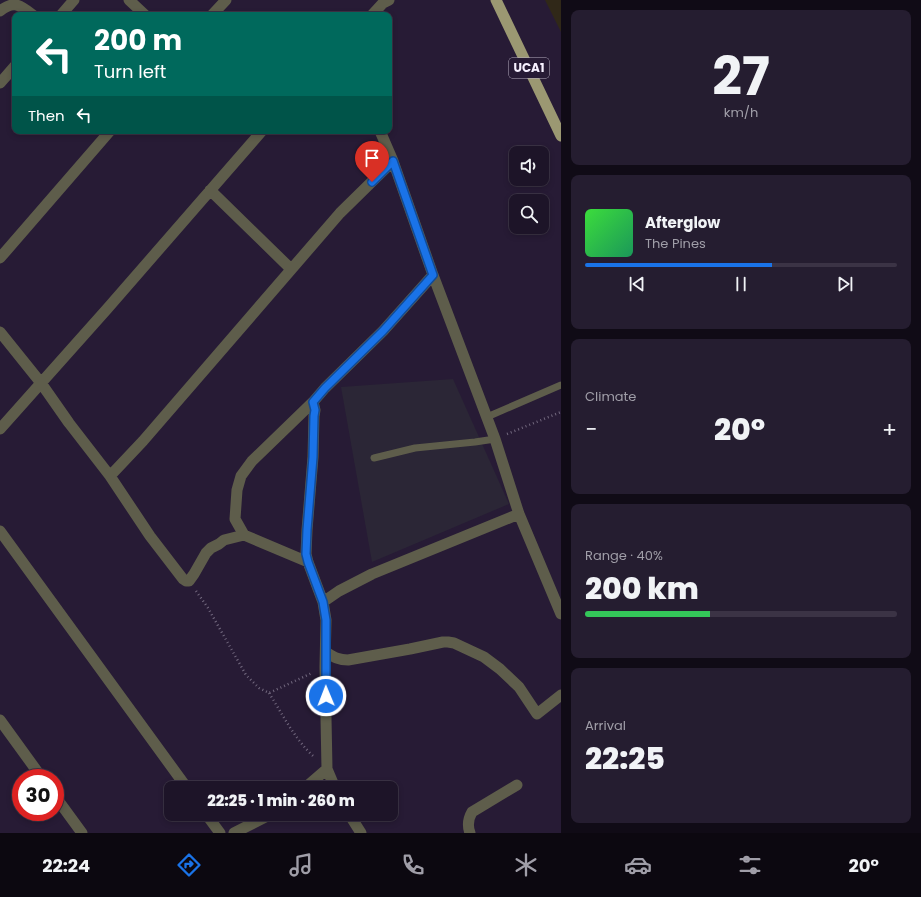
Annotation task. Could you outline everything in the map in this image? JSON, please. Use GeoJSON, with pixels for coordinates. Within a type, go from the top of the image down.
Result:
{"type":"FeatureCollection","features":[{"type":"Feature","properties":{"kind":"main road","name":"UCA1"},"geometry":{"type":"LineString","coordinates":[[496,0],[561,136]]}},
{"type":"Feature","properties":{"kind":"street"},"geometry":{"type":"LineString","coordinates":[[64,12],[74,0]]}},
{"type":"Feature","properties":{"kind":"street"},"geometry":{"type":"LineString","coordinates":[[129,0],[142,12]]}},
{"type":"Feature","properties":{"kind":"street"},"geometry":{"type":"LineString","coordinates":[[215,12],[226,0]]}},
{"type":"Feature","properties":{"kind":"street"},"geometry":{"type":"LineString","coordinates":[[375,12],[385,1]]}},
{"type":"Feature","properties":{"kind":"street"},"geometry":{"type":"LineString","coordinates":[[0,12],[13,3],[19,4],[29,12]]}},
{"type":"Feature","properties":{"kind":"street"},"geometry":{"type":"LineString","coordinates":[[0,83],[12,69]]}},
{"type":"Feature","properties":{"kind":"street"},"geometry":{"type":"LineString","coordinates":[[0,258],[107,134]]}},
{"type":"Feature","properties":{"kind":"street"},"geometry":{"type":"LineString","coordinates":[[0,429],[259,134]]}},
{"type":"Feature","properties":{"kind":"street"},"geometry":{"type":"LineString","coordinates":[[381,134],[393,161],[433,275],[495,439],[519,514],[561,614]]}},
{"type":"Feature","properties":{"kind":"street"},"geometry":{"type":"LineString","coordinates":[[110,476],[143,442],[340,213],[393,161]]}},
{"type":"Feature","properties":{"kind":"street"},"geometry":{"type":"LineString","coordinates":[[210,190],[291,269]]}},
{"type":"Feature","properties":{"kind":"street"},"geometry":{"type":"LineString","coordinates":[[244,535],[236,519],[237,490],[241,476],[252,461],[383,331],[433,275]]}},
{"type":"Feature","properties":{"kind":"street"},"geometry":{"type":"LineString","coordinates":[[0,332],[41,383],[110,476],[150,536],[183,579],[189,581],[206,553],[211,548],[224,540],[244,535],[308,562]]}},
{"type":"Feature","properties":{"kind":"street"},"geometry":{"type":"LineString","coordinates":[[313,402],[315,410],[313,457],[306,554],[323,602],[326,620],[327,769],[332,781]]}},
{"type":"Feature","properties":{"kind":"street"},"geometry":{"type":"LineString","coordinates":[[323,602],[339,591],[372,574],[519,514]]}},
{"type":"Feature","properties":{"kind":"street"},"geometry":{"type":"LineString","coordinates":[[0,531],[182,781]]}},
{"type":"Feature","properties":{"kind":"street"},"geometry":{"type":"LineString","coordinates":[[326,652],[334,658],[348,660],[448,642],[484,657],[500,669],[519,687],[537,714],[561,696]]}},
{"type":"Feature","properties":{"kind":"street"},"geometry":{"type":"LineString","coordinates":[[0,720],[35,769]]}},
{"type":"Feature","properties":{"kind":"street"},"geometry":{"type":"LineString","coordinates":[[313,781],[327,769]]}},
{"type":"Feature","properties":{"kind":"street"},"geometry":{"type":"LineString","coordinates":[[470,833],[468,818],[472,812],[517,785]]}},
{"type":"Feature","properties":{"kind":"street"},"geometry":{"type":"LineString","coordinates":[[64,808],[82,833]]}},
{"type":"Feature","properties":{"kind":"street"},"geometry":{"type":"LineString","coordinates":[[211,821],[220,833]]}},
{"type":"Feature","properties":{"kind":"street"},"geometry":{"type":"LineString","coordinates":[[234,833],[257,821]]}},
{"type":"Feature","properties":{"kind":"street"},"geometry":{"type":"LineString","coordinates":[[353,821],[361,833]]}},
{"type":"Feature","properties":{"kind":"lane"},"geometry":{"type":"LineString","coordinates":[[487,417],[561,385]]}},
{"type":"Feature","properties":{"kind":"lane"},"geometry":{"type":"LineString","coordinates":[[374,458],[416,448],[495,439]]}},
{"type":"Feature","properties":{"kind":"path"},"geometry":{"type":"LineString","coordinates":[[495,439],[561,412]]}},
{"type":"Feature","properties":{"kind":"path"},"geometry":{"type":"LineString","coordinates":[[189,581],[208,608],[246,675],[259,688],[270,693],[291,731],[306,749],[327,769]]}},
{"type":"Feature","properties":{"kind":"path"},"geometry":{"type":"LineString","coordinates":[[270,693],[326,666]]}},
{"type":"Feature","properties":{"kind":"shaded area"},"geometry":{"type":"Polygon","coordinates":[[[545,0],[561,0],[561,32],[545,0]]]}},
{"type":"Feature","properties":{"kind":"shaded area"},"geometry":{"type":"Polygon","coordinates":[[[453,379],[509,504],[372,562],[341,387],[453,379]]]}},
{"type":"Feature","properties":{"kind":"route"},"geometry":{"type":"LineString","coordinates":[[326,696],[326,620],[323,602],[306,554],[313,457],[315,410],[313,402],[325,388],[383,331],[433,275],[393,161],[372,182]]}}]}
